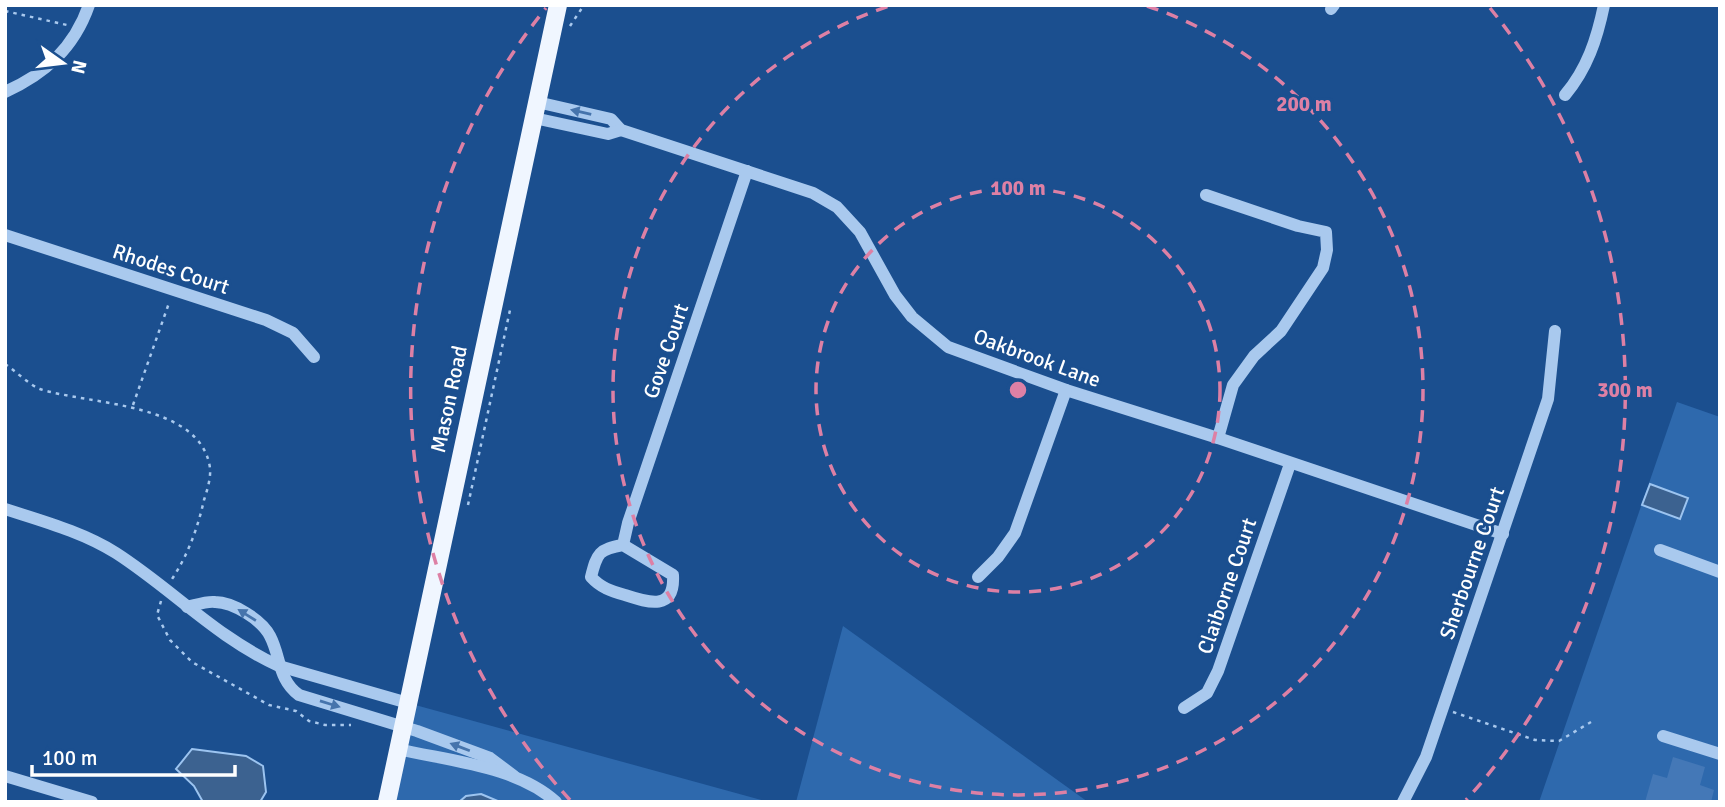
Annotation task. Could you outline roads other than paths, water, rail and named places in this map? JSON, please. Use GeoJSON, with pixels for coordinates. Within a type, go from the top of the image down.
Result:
{"type":"FeatureCollection","features":[{"type":"Feature","properties":{"kind":"main road","name":"Mason Road"},"geometry":{"type":"LineString","coordinates":[[387,802],[558,5]]}},
{"type":"Feature","properties":{"kind":"street"},"geometry":{"type":"LineString","coordinates":[[5,92],[48,68],[68,46],[89,5]]}},
{"type":"Feature","properties":{"kind":"street"},"geometry":{"type":"LineString","coordinates":[[1565,95],[1583,70],[1592,51],[1604,5]]}},
{"type":"Feature","properties":{"kind":"street","name":"Oakbrook Lane"},"geometry":{"type":"LineString","coordinates":[[535,110],[608,134],[621,130],[813,193],[837,207],[860,232],[890,287],[912,317],[948,346],[1066,390],[1503,534]]}},
{"type":"Feature","properties":{"kind":"street","name":"Gove Court"},"geometry":{"type":"LineString","coordinates":[[623,545],[628,523],[747,171]]}},
{"type":"Feature","properties":{"kind":"street"},"geometry":{"type":"LineString","coordinates":[[1206,195],[1298,226],[1326,232],[1327,250],[1323,268],[1281,331],[1254,356],[1233,385],[1218,438]]}},
{"type":"Feature","properties":{"kind":"street","name":"Rhodes Court"},"geometry":{"type":"LineString","coordinates":[[5,235],[285,328],[314,356]]}},
{"type":"Feature","properties":{"kind":"street","name":"Sherbourne Court"},"geometry":{"type":"LineString","coordinates":[[1403,802],[1426,757],[1548,399],[1555,331]]}},
{"type":"Feature","properties":{"kind":"street"},"geometry":{"type":"LineString","coordinates":[[978,578],[998,557],[1015,533],[1066,390]]}},
{"type":"Feature","properties":{"kind":"street","name":"Claiborne Court"},"geometry":{"type":"LineString","coordinates":[[1184,708],[1207,693],[1219,671],[1290,464]]}},
{"type":"Feature","properties":{"kind":"street"},"geometry":{"type":"LineString","coordinates":[[5,509],[86,537],[113,551],[166,589],[217,631],[279,666],[408,703]]}},
{"type":"Feature","properties":{"kind":"street"},"geometry":{"type":"LineString","coordinates":[[623,545],[673,575],[674,590],[668,598],[652,604],[599,586],[591,577],[596,556],[606,548],[623,545]]}},
{"type":"Feature","properties":{"kind":"street"},"geometry":{"type":"LineString","coordinates":[[1660,550],[1719,570]]}},
{"type":"Feature","properties":{"kind":"street"},"geometry":{"type":"LineString","coordinates":[[187,607],[215,601],[243,612],[269,634],[279,666],[288,684],[299,695],[403,725],[490,758],[556,802]]}},
{"type":"Feature","properties":{"kind":"street"},"geometry":{"type":"LineString","coordinates":[[1662,736],[1720,754]]}},
{"type":"Feature","properties":{"kind":"street"},"geometry":{"type":"LineString","coordinates":[[398,749],[514,776]]}},
{"type":"Feature","properties":{"kind":"street"},"geometry":{"type":"LineString","coordinates":[[5,776],[92,802]]}}]}
